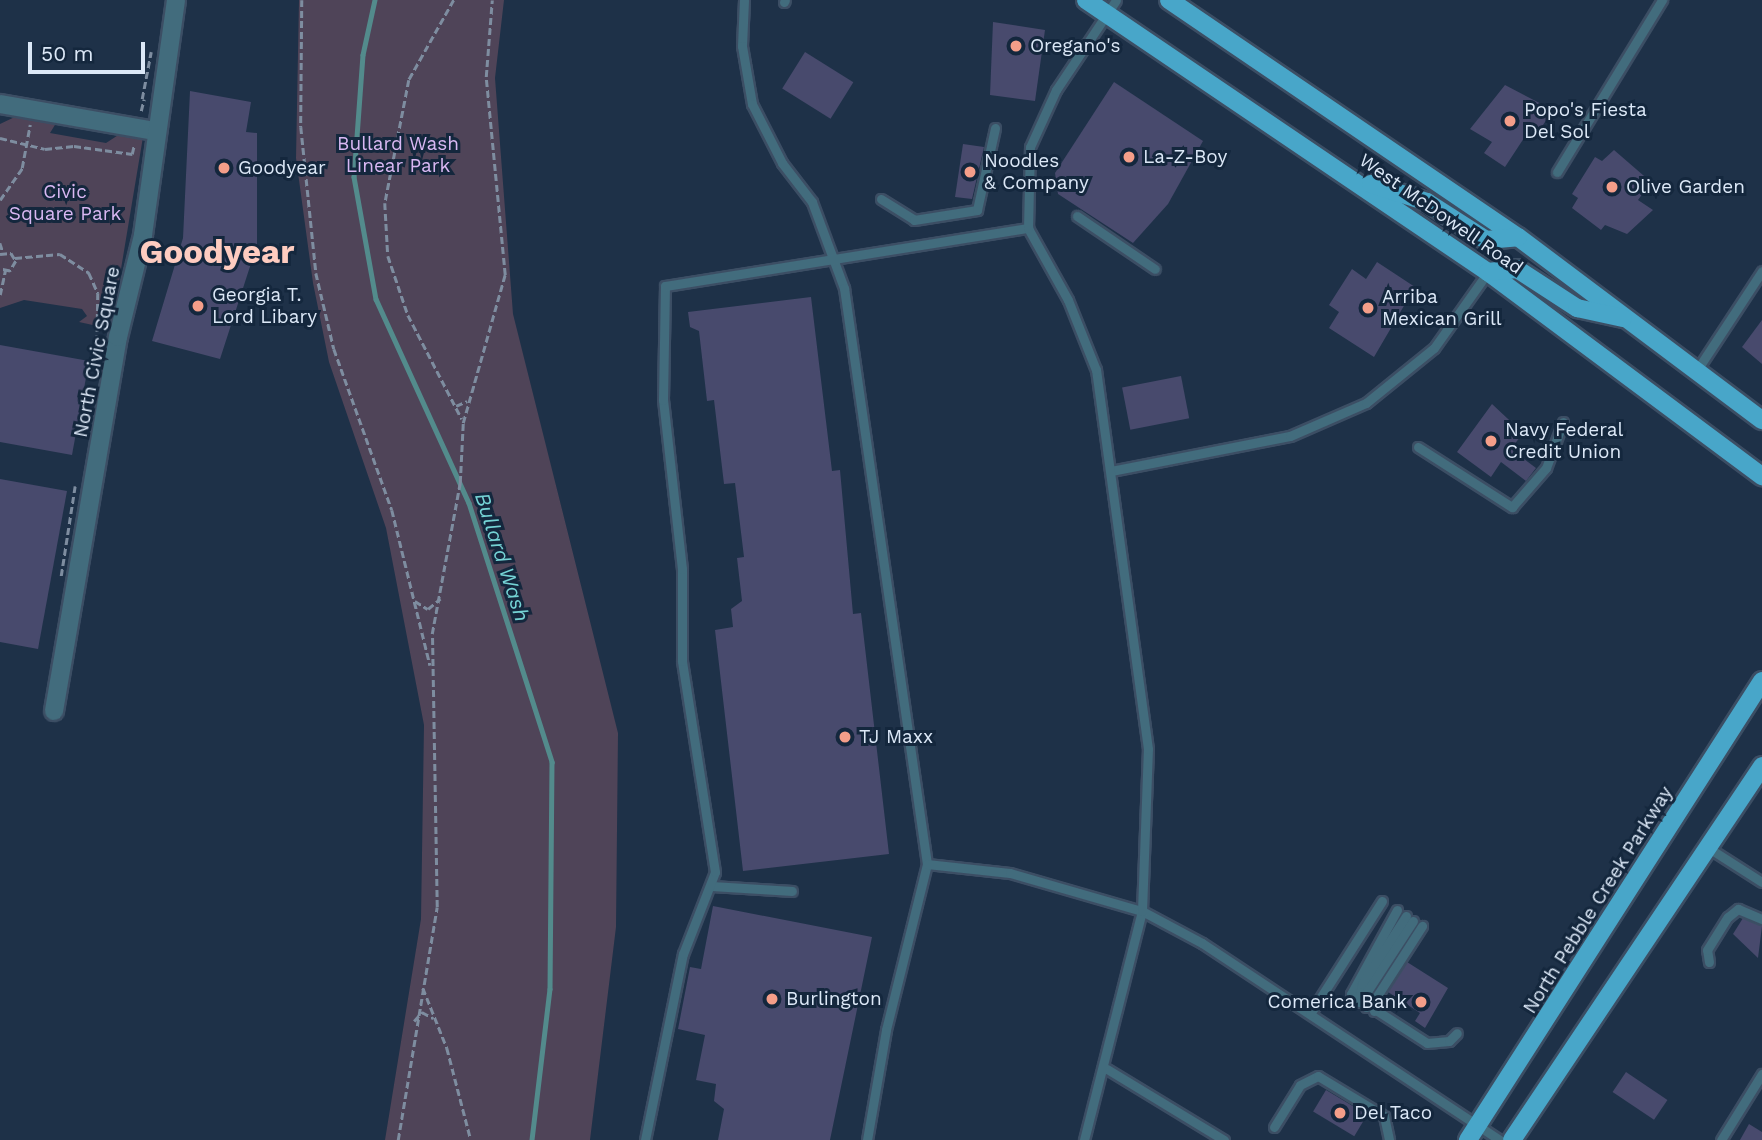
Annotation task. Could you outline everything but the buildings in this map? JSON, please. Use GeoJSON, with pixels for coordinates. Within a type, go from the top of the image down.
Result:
{"type":"FeatureCollection","features":[{"type":"Feature","properties":{"kind":"main road","name":"West McDowell Road"},"geometry":{"type":"LineString","coordinates":[[1086,0],[1111,7],[1488,272],[1762,476]]}},
{"type":"Feature","properties":{"kind":"main road","name":"West McDowell Road"},"geometry":{"type":"LineString","coordinates":[[1169,0],[1518,237],[1762,420]]}},
{"type":"Feature","properties":{"kind":"main road"},"geometry":{"type":"LineString","coordinates":[[1354,178],[1427,202],[1486,240],[1518,237]]}},
{"type":"Feature","properties":{"kind":"main road"},"geometry":{"type":"LineString","coordinates":[[1488,272],[1517,269],[1577,308],[1630,319]]}},
{"type":"Feature","properties":{"kind":"main road","name":"North Pebble Creek Parkway"},"geometry":{"type":"LineString","coordinates":[[1473,1133],[1762,681]]}},
{"type":"Feature","properties":{"kind":"main road"},"geometry":{"type":"LineString","coordinates":[[1512,1140],[1762,766]]}},
{"type":"Feature","properties":{"kind":"street","name":"North Civic Square"},"geometry":{"type":"LineString","coordinates":[[54,711],[118,337],[143,235],[154,131],[176,0]]}},
{"type":"Feature","properties":{"kind":"street"},"geometry":{"type":"LineString","coordinates":[[0,104],[154,131]]}},
{"type":"Feature","properties":{"kind":"lane"},"geometry":{"type":"LineString","coordinates":[[744,0],[742,46],[752,104],[782,163],[812,202],[835,258],[927,864],[886,1030],[867,1140]]}},
{"type":"Feature","properties":{"kind":"lane"},"geometry":{"type":"LineString","coordinates":[[1557,172],[1662,0]]}},
{"type":"Feature","properties":{"kind":"lane"},"geometry":{"type":"LineString","coordinates":[[1084,1140],[1107,1069],[1142,911],[1148,749],[1096,370],[1068,300],[1028,228],[1030,146],[1056,90],[1111,7]]}},
{"type":"Feature","properties":{"kind":"lane"},"geometry":{"type":"LineString","coordinates":[[881,199],[914,220],[976,210],[995,128]]}},
{"type":"Feature","properties":{"kind":"lane"},"geometry":{"type":"LineString","coordinates":[[1077,216],[1155,269]]}},
{"type":"Feature","properties":{"kind":"lane"},"geometry":{"type":"LineString","coordinates":[[645,1140],[684,954],[712,886],[682,662],[682,569],[663,400],[665,286],[1028,228]]}},
{"type":"Feature","properties":{"kind":"lane"},"geometry":{"type":"LineString","coordinates":[[1697,370],[1762,271]]}},
{"type":"Feature","properties":{"kind":"lane"},"geometry":{"type":"LineString","coordinates":[[1111,471],[1290,436],[1366,402],[1434,348],[1488,272]]}},
{"type":"Feature","properties":{"kind":"lane"},"geometry":{"type":"LineString","coordinates":[[1418,447],[1512,507],[1546,468],[1563,422]]}},
{"type":"Feature","properties":{"kind":"lane"},"geometry":{"type":"LineString","coordinates":[[1706,846],[1762,882]]}},
{"type":"Feature","properties":{"kind":"lane"},"geometry":{"type":"LineString","coordinates":[[927,864],[1010,873],[1142,911],[1310,1014],[1473,1133],[1500,1140]]}},
{"type":"Feature","properties":{"kind":"lane"},"geometry":{"type":"LineString","coordinates":[[712,886],[792,891]]}},
{"type":"Feature","properties":{"kind":"lane"},"geometry":{"type":"LineString","coordinates":[[1310,1014],[1382,901]]}},
{"type":"Feature","properties":{"kind":"lane"},"geometry":{"type":"LineString","coordinates":[[1709,961],[1707,950],[1728,918],[1738,909],[1762,919]]}},
{"type":"Feature","properties":{"kind":"lane"},"geometry":{"type":"LineString","coordinates":[[1366,1007],[1374,999],[1409,918],[1352,982],[1366,1007],[1427,1043],[1449,1041],[1457,1034]]}},
{"type":"Feature","properties":{"kind":"lane"},"geometry":{"type":"LineString","coordinates":[[1107,1069],[1224,1140]]}},
{"type":"Feature","properties":{"kind":"lane"},"geometry":{"type":"LineString","coordinates":[[1721,1140],[1762,1074]]}},
{"type":"Feature","properties":{"kind":"lane"},"geometry":{"type":"LineString","coordinates":[[1275,1127],[1300,1085],[1318,1076],[1384,1116],[1389,1140]]}},
{"type":"Feature","properties":{"kind":"path"},"geometry":{"type":"LineString","coordinates":[[302,0],[302,141],[316,273],[334,349],[392,510],[431,673]]}},
{"type":"Feature","properties":{"kind":"path"},"geometry":{"type":"LineString","coordinates":[[454,0],[409,80],[385,203],[396,280],[463,422]]}},
{"type":"Feature","properties":{"kind":"path"},"geometry":{"type":"LineString","coordinates":[[398,1140],[413,1021],[423,981],[439,870],[431,673],[440,599],[463,422],[505,275],[486,77],[492,0]]}},
{"type":"Feature","properties":{"kind":"path"},"geometry":{"type":"LineString","coordinates":[[0,200],[22,168],[33,109]]}},
{"type":"Feature","properties":{"kind":"path"},"geometry":{"type":"LineString","coordinates":[[0,138],[26,146]]}},
{"type":"Feature","properties":{"kind":"path"},"geometry":{"type":"LineString","coordinates":[[0,243],[2,253],[15,258],[60,254],[89,273],[98,293],[96,370]]}},
{"type":"Feature","properties":{"kind":"path"},"geometry":{"type":"LineString","coordinates":[[0,295],[5,271],[15,258]]}},
{"type":"Feature","properties":{"kind":"path"},"geometry":{"type":"LineString","coordinates":[[0,269],[5,271]]}},
{"type":"Feature","properties":{"kind":"path"},"geometry":{"type":"LineString","coordinates":[[454,406],[469,399]]}},
{"type":"Feature","properties":{"kind":"path"},"geometry":{"type":"LineString","coordinates":[[59,589],[78,475]]}},
{"type":"Feature","properties":{"kind":"path"},"geometry":{"type":"LineString","coordinates":[[415,601],[428,609],[440,599]]}},
{"type":"Feature","properties":{"kind":"path"},"geometry":{"type":"LineString","coordinates":[[423,981],[471,1140]]}},
{"type":"Feature","properties":{"kind":"path"},"geometry":{"type":"LineString","coordinates":[[413,1021],[422,1012],[433,1017]]}},
{"type":"Feature","properties":{"kind":"green space","name":"Bullard Wash Linear Park"},"geometry":{"type":"Polygon","coordinates":[[[299,0],[504,0],[495,78],[513,314],[618,733],[616,927],[590,1140],[385,1140],[421,919],[424,725],[386,528],[329,362],[313,283],[296,158],[299,0]]]}},
{"type":"Feature","properties":{"kind":"green space","name":"Civic Square Park"},"geometry":{"type":"Polygon","coordinates":[[[21,114],[58,120],[50,133],[106,143],[123,132],[143,137],[111,329],[79,322],[87,316],[82,309],[24,300],[0,308],[0,124],[21,114]]]}},
{"type":"Feature","properties":{"kind":"waterway","name":"Bullard Wash"},"geometry":{"type":"LineString","coordinates":[[375,0],[363,55],[354,177],[376,299],[469,503],[552,762],[550,989],[532,1140]]}},
{"type":"Feature","properties":{"kind":"place","name":"Oregano's"},"geometry":{"type":"Point","coordinates":[1016,46]}},
{"type":"Feature","properties":{"kind":"place","name":"Popo's Fiesta Del Sol"},"geometry":{"type":"Point","coordinates":[1510,121]}},
{"type":"Feature","properties":{"kind":"place","name":"La-Z-Boy"},"geometry":{"type":"Point","coordinates":[1129,157]}},
{"type":"Feature","properties":{"kind":"place","name":"Goodyear"},"geometry":{"type":"Point","coordinates":[224,168]}},
{"type":"Feature","properties":{"kind":"place","name":"Noodles & Company"},"geometry":{"type":"Point","coordinates":[970,172]}},
{"type":"Feature","properties":{"kind":"place","name":"Olive Garden"},"geometry":{"type":"Point","coordinates":[1612,187]}},
{"type":"Feature","properties":{"kind":"place","name":"Georgia T. Lord Libary"},"geometry":{"type":"Point","coordinates":[198,306]}},
{"type":"Feature","properties":{"kind":"place","name":"Arriba Mexican Grill"},"geometry":{"type":"Point","coordinates":[1368,308]}},
{"type":"Feature","properties":{"kind":"place","name":"Navy Federal Credit Union"},"geometry":{"type":"Point","coordinates":[1491,441]}},
{"type":"Feature","properties":{"kind":"place","name":"TJ Maxx"},"geometry":{"type":"Point","coordinates":[845,737]}},
{"type":"Feature","properties":{"kind":"place","name":"Burlington"},"geometry":{"type":"Point","coordinates":[772,999]}},
{"type":"Feature","properties":{"kind":"place","name":"Comerica Bank"},"geometry":{"type":"Point","coordinates":[1421,1002]}},
{"type":"Feature","properties":{"kind":"place","name":"Del Taco"},"geometry":{"type":"Point","coordinates":[1340,1113]}},
{"type":"Feature","properties":{"kind":"district","name":"Goodyear"},"geometry":{"type":"Point","coordinates":[217,252]}}]}
